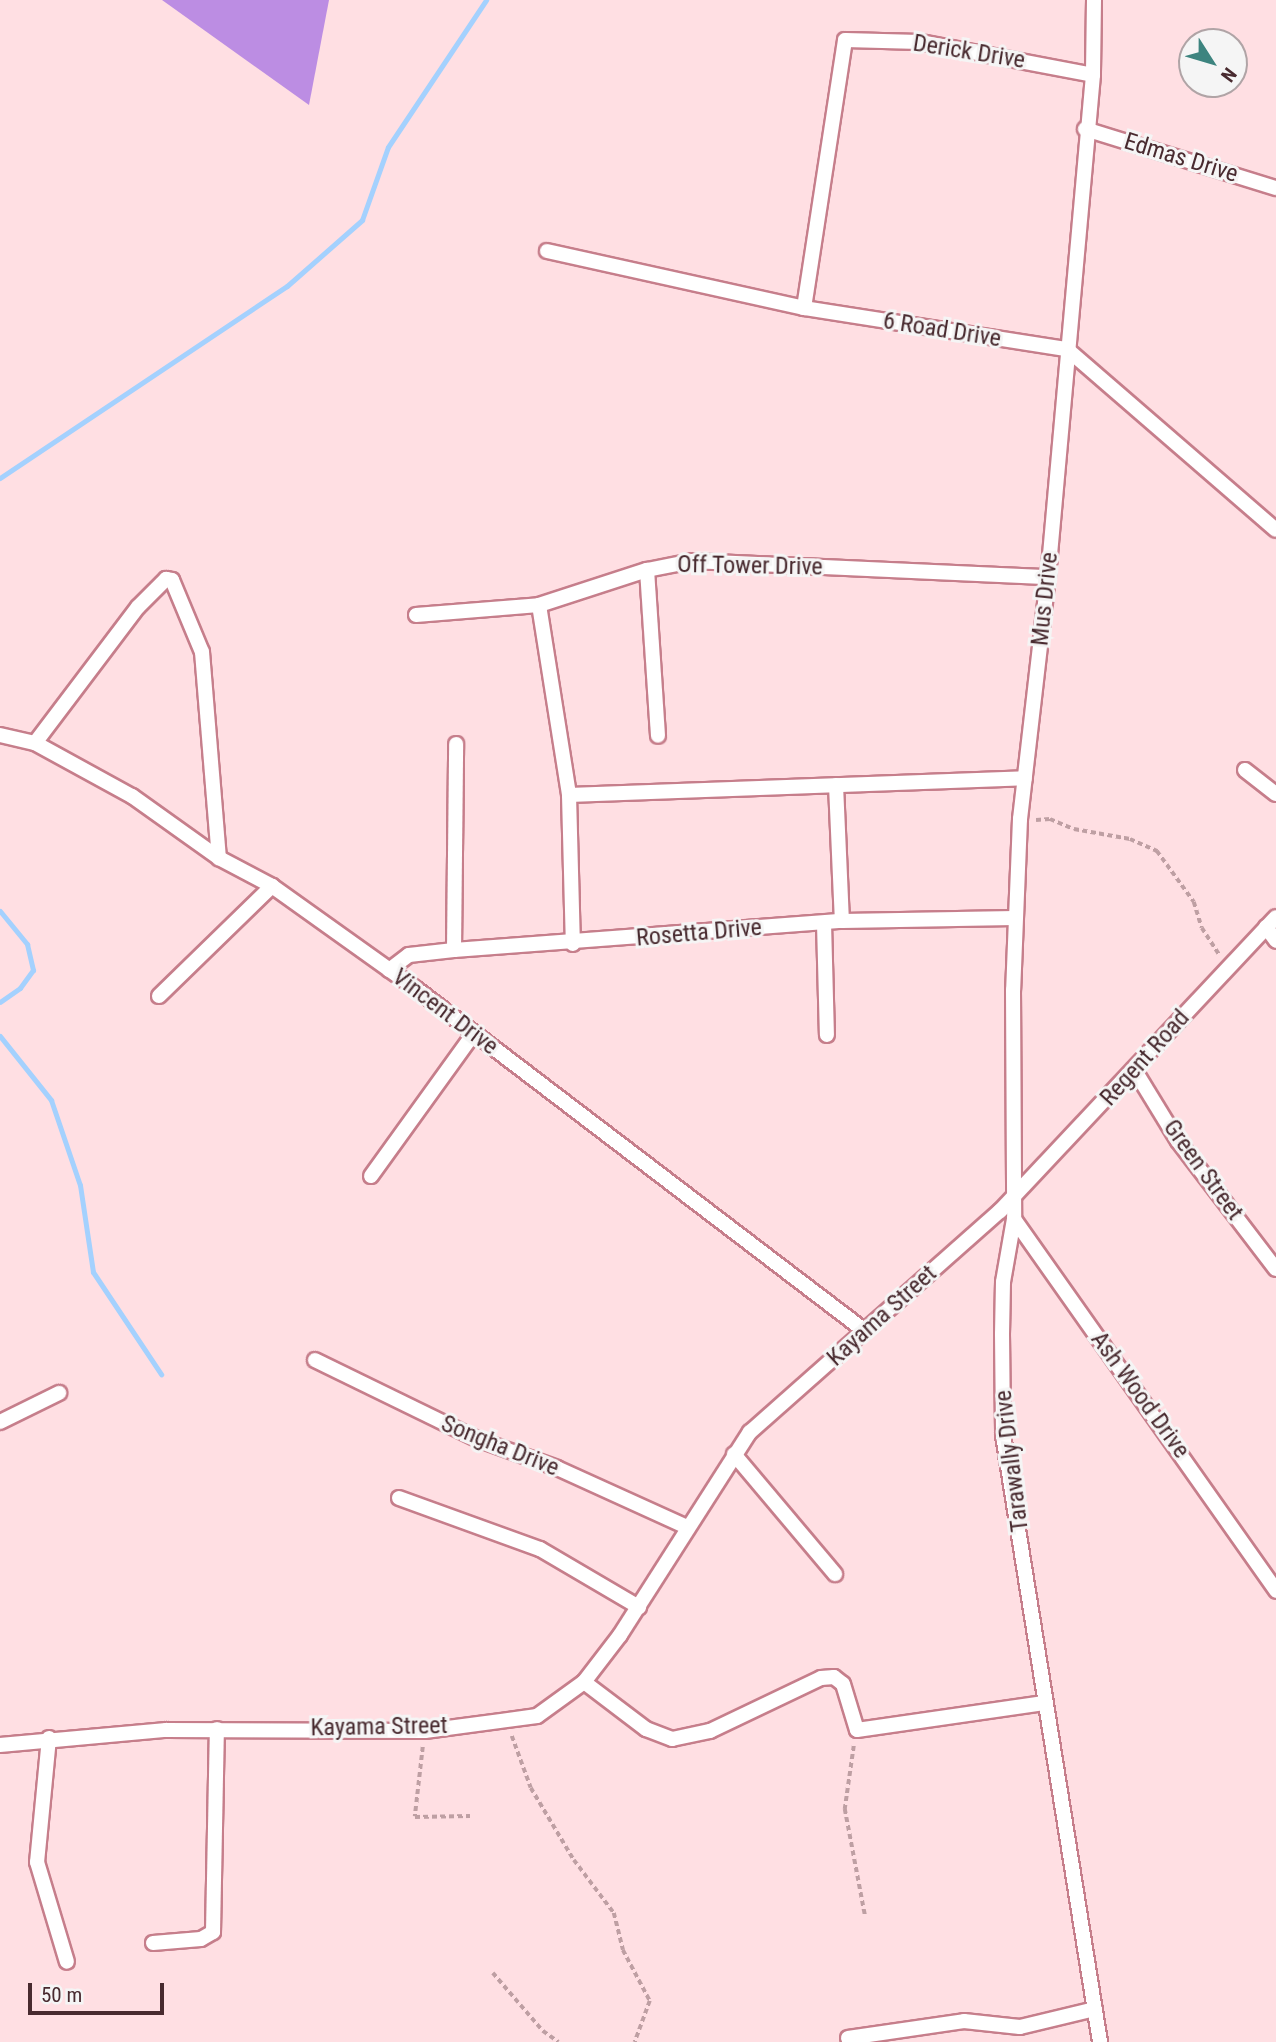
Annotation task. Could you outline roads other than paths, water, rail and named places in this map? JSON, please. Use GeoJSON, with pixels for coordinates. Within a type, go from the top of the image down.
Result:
{"type":"FeatureCollection","features":[{"type":"Feature","properties":{"kind":"street","name":"Mus Drive"},"geometry":{"type":"LineString","coordinates":[[1013,1198],[1015,918],[1020,819],[1048,577],[1085,129],[1093,75],[1094,0]]}},
{"type":"Feature","properties":{"kind":"street","name":"Derick Drive"},"geometry":{"type":"LineString","coordinates":[[804,308],[845,40],[920,42],[1093,75]]}},
{"type":"Feature","properties":{"kind":"street","name":"Edmas Drive"},"geometry":{"type":"LineString","coordinates":[[1085,129],[1276,188]]}},
{"type":"Feature","properties":{"kind":"street","name":"6 Road Drive"},"geometry":{"type":"LineString","coordinates":[[547,251],[804,308],[1067,349]]}},
{"type":"Feature","properties":{"kind":"street"},"geometry":{"type":"LineString","coordinates":[[1067,349],[1276,530]]}},
{"type":"Feature","properties":{"kind":"street","name":"Off Tower Drive"},"geometry":{"type":"LineString","coordinates":[[416,615],[539,605],[648,570],[693,561],[1048,577]]}},
{"type":"Feature","properties":{"kind":"street"},"geometry":{"type":"LineString","coordinates":[[648,570],[658,736]]}},
{"type":"Feature","properties":{"kind":"street"},"geometry":{"type":"LineString","coordinates":[[35,743],[138,607],[166,579],[172,580],[202,652],[219,858]]}},
{"type":"Feature","properties":{"kind":"street"},"geometry":{"type":"LineString","coordinates":[[539,605],[569,795],[573,944]]}},
{"type":"Feature","properties":{"kind":"street","name":"Vincent Drive"},"geometry":{"type":"LineString","coordinates":[[0,735],[35,743],[132,796],[219,858],[272,887],[474,1032],[865,1332]]}},
{"type":"Feature","properties":{"kind":"street"},"geometry":{"type":"LineString","coordinates":[[454,950],[456,744]]}},
{"type":"Feature","properties":{"kind":"street"},"geometry":{"type":"LineString","coordinates":[[1245,770],[1276,794]]}},
{"type":"Feature","properties":{"kind":"street"},"geometry":{"type":"LineString","coordinates":[[569,795],[1025,778]]}},
{"type":"Feature","properties":{"kind":"street"},"geometry":{"type":"LineString","coordinates":[[836,785],[842,921]]}},
{"type":"Feature","properties":{"kind":"street"},"geometry":{"type":"LineString","coordinates":[[159,996],[272,887]]}},
{"type":"Feature","properties":{"kind":"street","name":"Rosetta Drive"},"geometry":{"type":"LineString","coordinates":[[389,970],[409,955],[454,950],[573,944],[842,921],[1015,918]]}},
{"type":"Feature","properties":{"kind":"street"},"geometry":{"type":"LineString","coordinates":[[1271,922],[1276,941]]}},
{"type":"Feature","properties":{"kind":"street","name":"Regent Road"},"geometry":{"type":"LineString","coordinates":[[1013,1198],[1271,922]]}},
{"type":"Feature","properties":{"kind":"street"},"geometry":{"type":"LineString","coordinates":[[824,923],[827,1035]]}},
{"type":"Feature","properties":{"kind":"street"},"geometry":{"type":"LineString","coordinates":[[371,1176],[474,1032]]}},
{"type":"Feature","properties":{"kind":"street","name":"Green Street"},"geometry":{"type":"LineString","coordinates":[[1134,1069],[1178,1141],[1276,1269]]}},
{"type":"Feature","properties":{"kind":"street"},"geometry":{"type":"LineString","coordinates":[[1013,1198],[1014,1219]]}},
{"type":"Feature","properties":{"kind":"street","name":"Kayama Street"},"geometry":{"type":"LineString","coordinates":[[0,1745],[49,1738],[216,1729],[425,1731],[537,1716],[584,1682],[639,1607],[746,1436],[1013,1198]]}},
{"type":"Feature","properties":{"kind":"street","name":"Ash Wood Drive"},"geometry":{"type":"LineString","coordinates":[[1014,1219],[1276,1591]]}},
{"type":"Feature","properties":{"kind":"street","name":"Tarawally Drive"},"geometry":{"type":"LineString","coordinates":[[1014,1219],[1003,1282],[1003,1435],[1100,2042]]}},
{"type":"Feature","properties":{"kind":"street","name":"Songha Drive"},"geometry":{"type":"LineString","coordinates":[[315,1360],[477,1439],[557,1468],[687,1527]]}},
{"type":"Feature","properties":{"kind":"street"},"geometry":{"type":"LineString","coordinates":[[0,1422],[59,1393]]}},
{"type":"Feature","properties":{"kind":"street"},"geometry":{"type":"LineString","coordinates":[[734,1454],[835,1574]]}},
{"type":"Feature","properties":{"kind":"street"},"geometry":{"type":"LineString","coordinates":[[399,1498],[540,1549],[639,1607]]}},
{"type":"Feature","properties":{"kind":"street"},"geometry":{"type":"LineString","coordinates":[[584,1682],[646,1730],[672,1739],[710,1731],[821,1678],[834,1677],[849,1695],[857,1730],[1044,1703]]}},
{"type":"Feature","properties":{"kind":"street"},"geometry":{"type":"LineString","coordinates":[[153,1943],[201,1939],[213,1932],[216,1729]]}},
{"type":"Feature","properties":{"kind":"street"},"geometry":{"type":"LineString","coordinates":[[49,1738],[37,1862],[67,1962]]}},
{"type":"Feature","properties":{"kind":"street"},"geometry":{"type":"LineString","coordinates":[[848,2038],[964,2021],[1020,2027],[1095,2009]]}},
{"type":"Feature","properties":{"kind":"waterway"},"geometry":{"type":"LineString","coordinates":[[0,478],[287,286],[362,220],[388,147],[486,0]]}},
{"type":"Feature","properties":{"kind":"waterway"},"geometry":{"type":"LineString","coordinates":[[0,911],[27,944],[33,970],[20,988],[0,1002]]}},
{"type":"Feature","properties":{"kind":"waterway"},"geometry":{"type":"LineString","coordinates":[[0,1036],[51,1100],[80,1185],[93,1272],[161,1374]]}}]}
